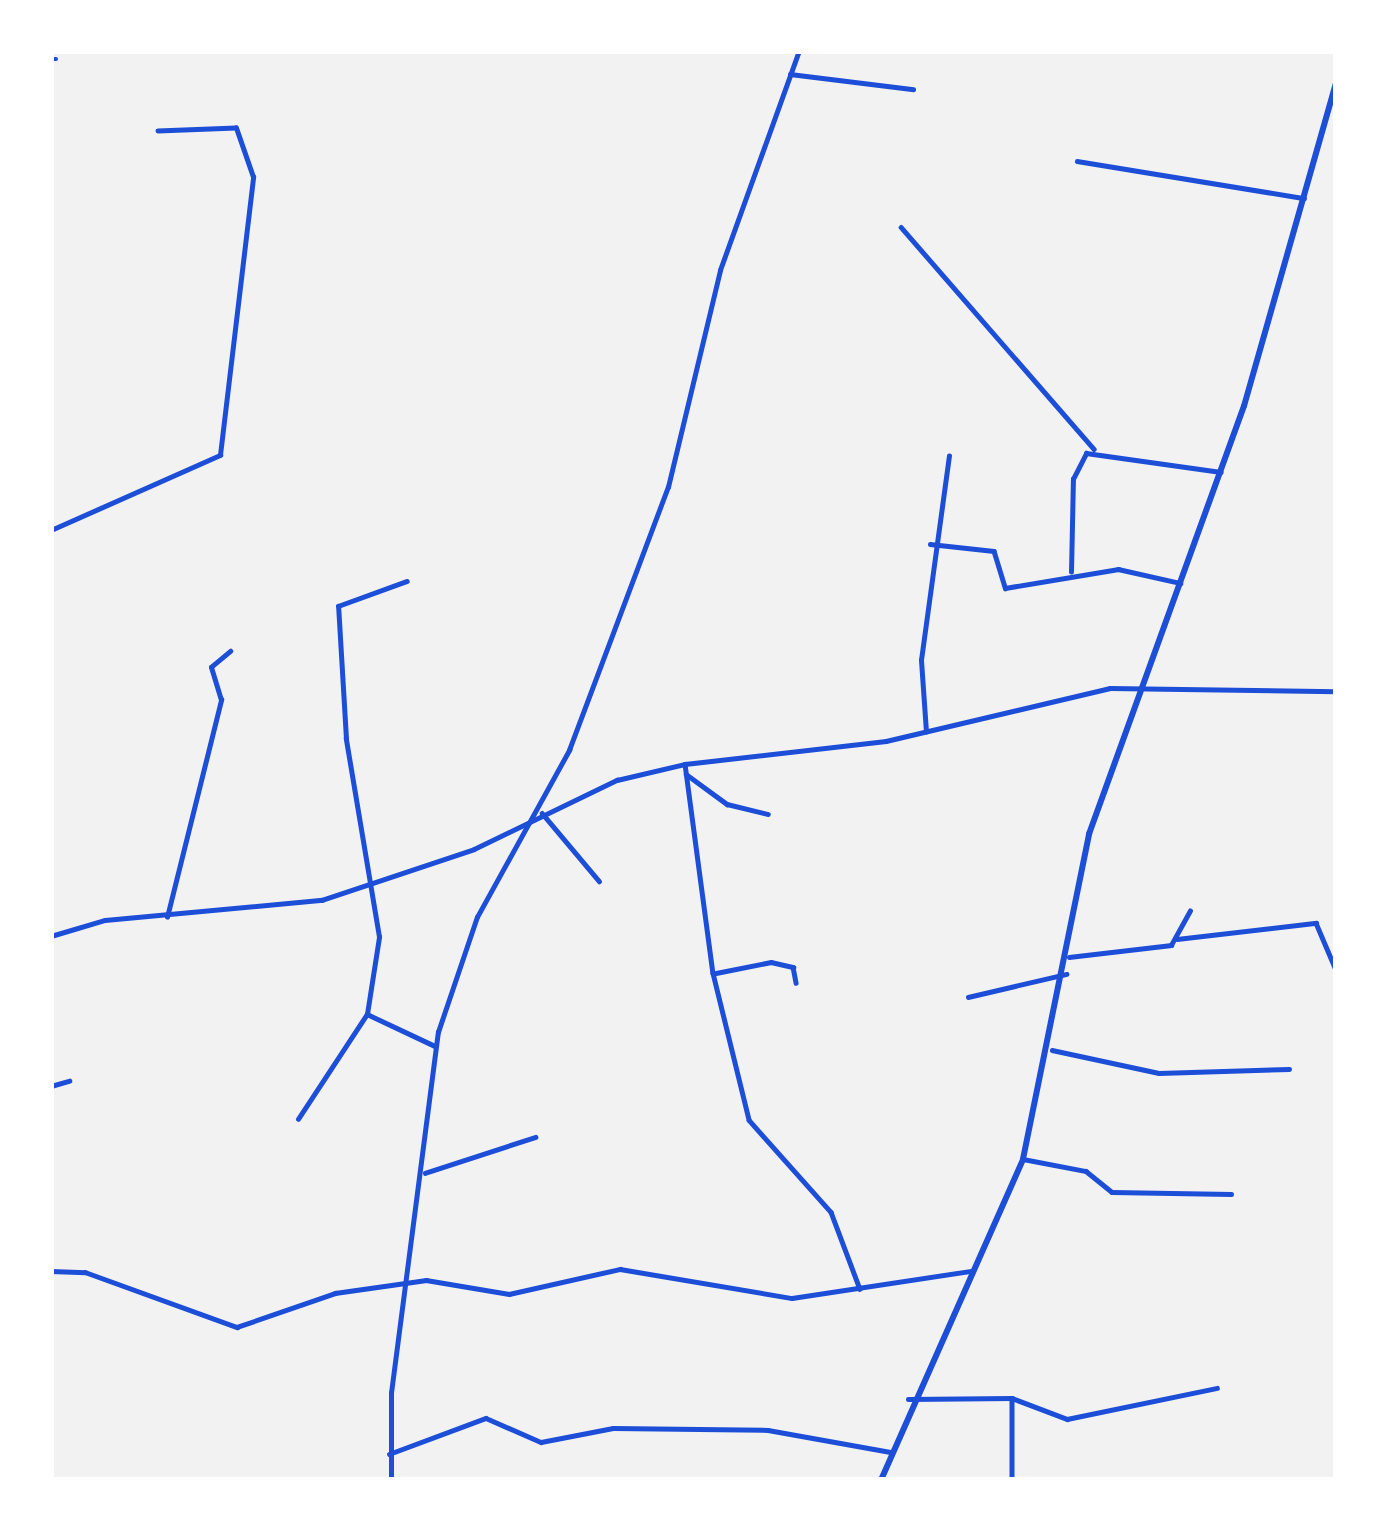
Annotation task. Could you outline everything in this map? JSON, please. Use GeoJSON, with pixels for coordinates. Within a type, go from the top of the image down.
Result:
{"type":"FeatureCollection","features":[{"type":"Feature","properties":{"kind":"main road"},"geometry":{"type":"LineString","coordinates":[[881,1480],[908,1399],[1023,1159],[1052,1050],[1089,834],[1221,472],[1336,82]]}},
{"type":"Feature","properties":{"kind":"street"},"geometry":{"type":"LineString","coordinates":[[391,1480],[389,1454],[425,1173],[435,1046],[525,821],[569,750],[668,488],[720,270],[799,51]]}},
{"type":"Feature","properties":{"kind":"street"},"geometry":{"type":"LineString","coordinates":[[790,74],[913,89]]}},
{"type":"Feature","properties":{"kind":"street"},"geometry":{"type":"LineString","coordinates":[[51,530],[220,455],[253,177],[236,128],[158,131]]}},
{"type":"Feature","properties":{"kind":"street"},"geometry":{"type":"LineString","coordinates":[[1077,160],[1304,198]]}},
{"type":"Feature","properties":{"kind":"street"},"geometry":{"type":"LineString","coordinates":[[901,226],[1094,449],[1221,472]]}},
{"type":"Feature","properties":{"kind":"street"},"geometry":{"type":"LineString","coordinates":[[1071,572],[1075,465],[1094,449]]}},
{"type":"Feature","properties":{"kind":"street"},"geometry":{"type":"LineString","coordinates":[[926,732],[930,544],[949,456]]}},
{"type":"Feature","properties":{"kind":"street"},"geometry":{"type":"LineString","coordinates":[[930,544],[994,551],[1005,588],[1041,590],[1071,572],[1139,571],[1180,583]]}},
{"type":"Feature","properties":{"kind":"street"},"geometry":{"type":"LineString","coordinates":[[298,1119],[367,1013],[380,922],[346,740],[338,606],[407,581]]}},
{"type":"Feature","properties":{"kind":"street"},"geometry":{"type":"LineString","coordinates":[[167,916],[221,700],[212,667],[230,651]]}},
{"type":"Feature","properties":{"kind":"street"},"geometry":{"type":"LineString","coordinates":[[51,936],[167,916],[278,908],[374,881],[542,813],[685,764],[926,732],[1062,696],[1140,688],[1336,692]]}},
{"type":"Feature","properties":{"kind":"street"},"geometry":{"type":"LineString","coordinates":[[685,764],[713,973],[756,1138],[831,1212],[860,1289]]}},
{"type":"Feature","properties":{"kind":"street"},"geometry":{"type":"LineString","coordinates":[[686,774],[727,804],[768,814]]}},
{"type":"Feature","properties":{"kind":"street"},"geometry":{"type":"LineString","coordinates":[[542,813],[599,880]]}},
{"type":"Feature","properties":{"kind":"street"},"geometry":{"type":"LineString","coordinates":[[1177,939],[1190,911]]}},
{"type":"Feature","properties":{"kind":"street"},"geometry":{"type":"LineString","coordinates":[[1069,957],[1316,923],[1336,970]]}},
{"type":"Feature","properties":{"kind":"street"},"geometry":{"type":"LineString","coordinates":[[713,973],[771,962],[793,967],[796,983]]}},
{"type":"Feature","properties":{"kind":"street"},"geometry":{"type":"LineString","coordinates":[[968,997],[1066,974]]}},
{"type":"Feature","properties":{"kind":"street"},"geometry":{"type":"LineString","coordinates":[[367,1013],[435,1046]]}},
{"type":"Feature","properties":{"kind":"street"},"geometry":{"type":"LineString","coordinates":[[1052,1050],[1159,1072],[1288,1070]]}},
{"type":"Feature","properties":{"kind":"street"},"geometry":{"type":"LineString","coordinates":[[51,1086],[69,1081]]}},
{"type":"Feature","properties":{"kind":"street"},"geometry":{"type":"LineString","coordinates":[[425,1173],[535,1137]]}},
{"type":"Feature","properties":{"kind":"street"},"geometry":{"type":"LineString","coordinates":[[1023,1159],[1086,1171],[1112,1192],[1231,1194]]}},
{"type":"Feature","properties":{"kind":"street"},"geometry":{"type":"LineString","coordinates":[[51,1271],[85,1272],[237,1327],[408,1282],[509,1294],[620,1269],[792,1298],[971,1271]]}},
{"type":"Feature","properties":{"kind":"street"},"geometry":{"type":"LineString","coordinates":[[908,1399],[1012,1398],[1067,1419],[1217,1388]]}},
{"type":"Feature","properties":{"kind":"street"},"geometry":{"type":"LineString","coordinates":[[1012,1398],[1012,1480]]}},
{"type":"Feature","properties":{"kind":"street"},"geometry":{"type":"LineString","coordinates":[[389,1454],[485,1418],[542,1442],[613,1428],[768,1430],[890,1451]]}}]}
